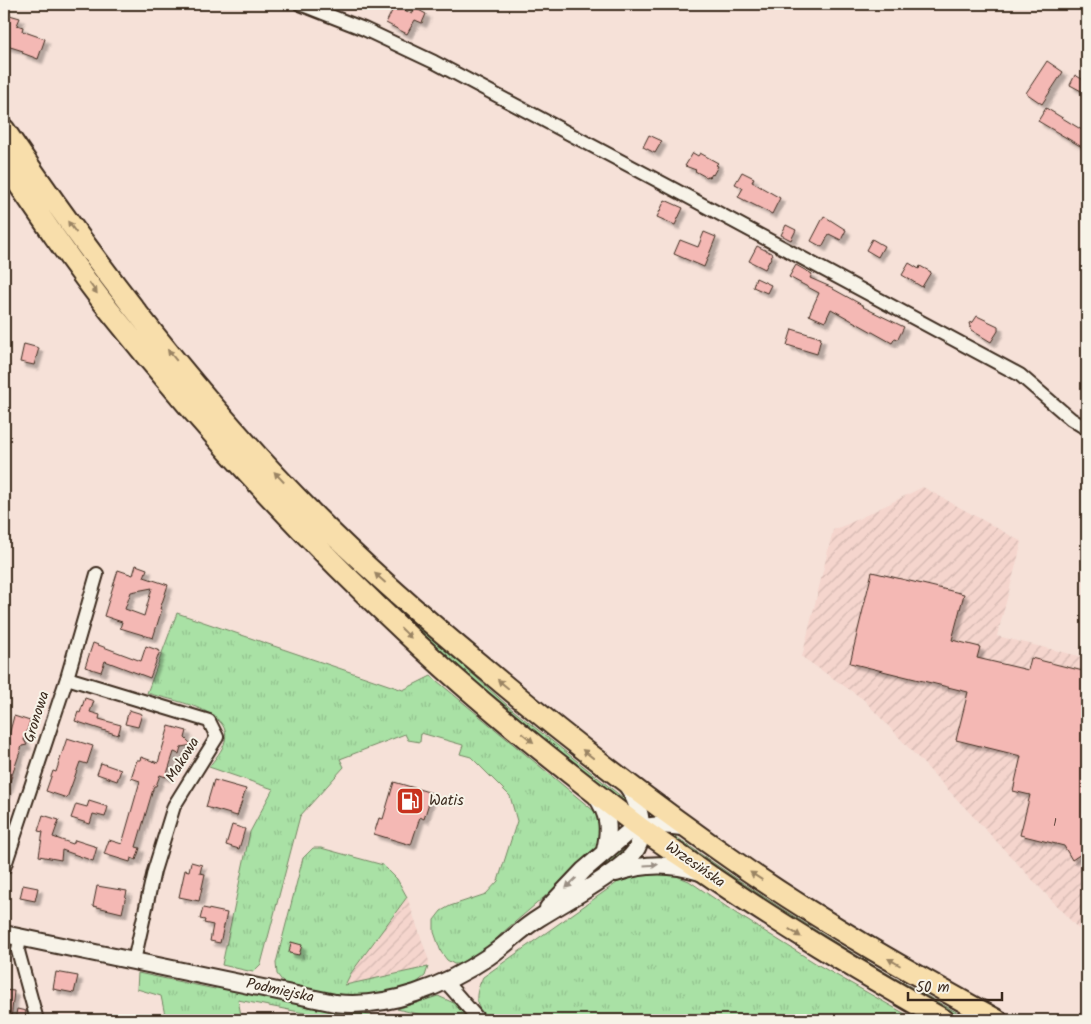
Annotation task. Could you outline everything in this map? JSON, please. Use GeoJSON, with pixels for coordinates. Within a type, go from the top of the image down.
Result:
{"type":"FeatureCollection","features":[{"type":"Feature","properties":{"kind":"main road","name":"Wrzesińska"},"geometry":{"type":"LineString","coordinates":[[4,129],[48,195],[128,300],[220,412],[312,513],[396,593],[540,715],[626,784],[689,829],[749,871],[873,950],[997,1020]]}},
{"type":"Feature","properties":{"kind":"main road","name":"Wrzesińska"},"geometry":{"type":"LineString","coordinates":[[4,163],[108,308],[164,377],[238,463],[302,532],[412,639],[463,685],[641,828],[812,944],[944,1020]]}},
{"type":"Feature","properties":{"kind":"street"},"geometry":{"type":"LineString","coordinates":[[300,4],[364,29],[434,62],[1011,370],[1020,375],[1071,419],[1087,429]]}},
{"type":"Feature","properties":{"kind":"street","name":"Gronowa"},"geometry":{"type":"LineString","coordinates":[[4,868],[67,678],[97,574]]}},
{"type":"Feature","properties":{"kind":"street","name":"Makowa"},"geometry":{"type":"LineString","coordinates":[[67,678],[209,721],[217,737],[174,806],[154,872],[134,961]]}},
{"type":"Feature","properties":{"kind":"street","name":"Podmiejska"},"geometry":{"type":"LineString","coordinates":[[4,934],[346,1004],[360,1004],[389,999],[429,988],[470,969],[538,918],[605,878],[634,854],[639,843],[641,828],[636,799],[626,784]]}},
{"type":"Feature","properties":{"kind":"street"},"geometry":{"type":"LineString","coordinates":[[590,788],[600,802],[608,821],[609,830],[605,850]]}},
{"type":"Feature","properties":{"kind":"street","name":"Podmiejska"},"geometry":{"type":"LineString","coordinates":[[538,918],[605,850],[626,834],[641,828],[666,824],[689,829]]}},
{"type":"Feature","properties":{"kind":"street"},"geometry":{"type":"LineString","coordinates":[[605,878],[632,868],[661,865],[685,868],[711,876]]}},
{"type":"Feature","properties":{"kind":"street"},"geometry":{"type":"LineString","coordinates":[[20,937],[18,950],[37,1020]]}},
{"type":"Feature","properties":{"kind":"street"},"geometry":{"type":"LineString","coordinates":[[445,981],[479,1020]]}},
{"type":"Feature","properties":{"kind":"shaded area"},"geometry":{"type":"Polygon","coordinates":[[[923,487],[1022,542],[997,636],[1087,658],[1087,938],[863,699],[802,657],[833,530],[923,487]]]}},
{"type":"Feature","properties":{"kind":"shaded area"},"geometry":{"type":"Polygon","coordinates":[[[407,897],[429,961],[428,967],[345,985],[351,973],[407,897]]]}},
{"type":"Feature","properties":{"kind":"green space"},"geometry":{"type":"Polygon","coordinates":[[[4,140],[37,190],[397,606],[508,706],[627,801],[631,808],[536,736],[412,628],[286,502],[121,310],[33,192],[4,149],[4,140]]]}},
{"type":"Feature","properties":{"kind":"green space"},"geometry":{"type":"Polygon","coordinates":[[[177,613],[403,690],[431,676],[600,816],[600,843],[591,857],[501,934],[481,954],[465,964],[454,964],[447,960],[441,952],[434,932],[434,920],[441,911],[450,906],[486,894],[498,881],[517,821],[510,796],[471,757],[460,754],[463,745],[421,733],[420,742],[408,740],[405,734],[340,759],[344,767],[300,816],[261,964],[253,972],[222,965],[250,832],[273,789],[209,767],[225,741],[225,730],[219,721],[210,714],[183,703],[147,693],[177,613]]]}},
{"type":"Feature","properties":{"kind":"green space"},"geometry":{"type":"Polygon","coordinates":[[[656,829],[665,829],[739,881],[815,930],[931,999],[971,1020],[959,1020],[844,955],[656,829]]]}},
{"type":"Feature","properties":{"kind":"green space"},"geometry":{"type":"Polygon","coordinates":[[[632,840],[632,849],[563,898],[619,848],[632,840]]]}},
{"type":"Feature","properties":{"kind":"green space"},"geometry":{"type":"Polygon","coordinates":[[[313,848],[321,848],[383,865],[397,879],[407,897],[351,973],[345,985],[428,967],[425,976],[415,984],[394,990],[346,998],[286,986],[277,974],[276,963],[303,858],[313,848]]]}},
{"type":"Feature","properties":{"kind":"green space"},"geometry":{"type":"Polygon","coordinates":[[[656,871],[689,881],[737,914],[820,966],[916,1020],[493,1020],[482,1012],[477,1002],[477,996],[483,977],[621,880],[641,872],[656,871]]]}},
{"type":"Feature","properties":{"kind":"green space"},"geometry":{"type":"Polygon","coordinates":[[[138,973],[215,989],[215,986],[395,1020],[340,1020],[238,1000],[242,1020],[166,1020],[161,996],[137,989],[138,973]]]}},
{"type":"Feature","properties":{"kind":"green space"},"geometry":{"type":"Polygon","coordinates":[[[438,996],[456,1004],[470,1020],[443,1020],[397,1009],[438,996]]]}},
{"type":"Feature","properties":{"kind":"building"},"geometry":{"type":"Polygon","coordinates":[[[395,5],[412,14],[415,8],[426,14],[422,23],[415,20],[407,34],[386,23],[395,5]]]}},
{"type":"Feature","properties":{"kind":"building"},"geometry":{"type":"Polygon","coordinates":[[[6,14],[20,18],[17,25],[23,27],[22,31],[45,39],[38,59],[22,53],[23,51],[4,45],[6,14]]]}},
{"type":"Feature","properties":{"kind":"building"},"geometry":{"type":"Polygon","coordinates":[[[1047,61],[1063,72],[1042,104],[1026,93],[1047,61]]]}},
{"type":"Feature","properties":{"kind":"building"},"geometry":{"type":"Polygon","coordinates":[[[1075,75],[1087,82],[1087,94],[1070,85],[1075,75]]]}},
{"type":"Feature","properties":{"kind":"building"},"geometry":{"type":"Polygon","coordinates":[[[1046,108],[1087,133],[1087,150],[1038,121],[1046,108]]]}},
{"type":"Feature","properties":{"kind":"building"},"geometry":{"type":"Polygon","coordinates":[[[649,135],[662,141],[655,153],[643,147],[649,135]]]}},
{"type":"Feature","properties":{"kind":"building"},"geometry":{"type":"Polygon","coordinates":[[[693,153],[698,156],[700,153],[718,163],[713,175],[706,177],[696,170],[685,166],[693,153]]]}},
{"type":"Feature","properties":{"kind":"building"},"geometry":{"type":"Polygon","coordinates":[[[742,172],[754,178],[752,182],[780,198],[772,214],[738,197],[743,188],[735,184],[742,172]]]}},
{"type":"Feature","properties":{"kind":"building"},"geometry":{"type":"Polygon","coordinates":[[[665,200],[683,208],[675,225],[657,217],[665,200]]]}},
{"type":"Feature","properties":{"kind":"building"},"geometry":{"type":"Polygon","coordinates":[[[824,216],[846,230],[841,240],[829,234],[822,247],[811,241],[824,216]]]}},
{"type":"Feature","properties":{"kind":"building"},"geometry":{"type":"Polygon","coordinates":[[[786,225],[796,230],[791,240],[781,235],[786,225]]]}},
{"type":"Feature","properties":{"kind":"building"},"geometry":{"type":"Polygon","coordinates":[[[704,232],[716,237],[704,267],[674,254],[680,240],[698,247],[704,232]]]}},
{"type":"Feature","properties":{"kind":"building"},"geometry":{"type":"Polygon","coordinates":[[[872,239],[884,246],[878,257],[866,250],[872,239]]]}},
{"type":"Feature","properties":{"kind":"building"},"geometry":{"type":"Polygon","coordinates":[[[757,246],[773,254],[765,269],[749,261],[757,246]]]}},
{"type":"Feature","properties":{"kind":"building"},"geometry":{"type":"Polygon","coordinates":[[[909,263],[919,269],[920,266],[931,272],[922,287],[902,275],[909,263]]]}},
{"type":"Feature","properties":{"kind":"building"},"geometry":{"type":"Polygon","coordinates":[[[796,265],[812,274],[810,278],[833,288],[863,307],[904,327],[898,339],[895,338],[892,343],[831,309],[825,322],[809,315],[819,293],[789,277],[796,265]]]}},
{"type":"Feature","properties":{"kind":"building"},"geometry":{"type":"Polygon","coordinates":[[[756,278],[771,285],[767,293],[753,287],[756,278]]]}},
{"type":"Feature","properties":{"kind":"building"},"geometry":{"type":"Polygon","coordinates":[[[977,316],[998,326],[998,331],[991,342],[971,330],[969,323],[973,322],[977,316]]]}},
{"type":"Feature","properties":{"kind":"building"},"geometry":{"type":"Polygon","coordinates":[[[792,329],[821,338],[817,354],[787,345],[792,329]]]}},
{"type":"Feature","properties":{"kind":"building"},"geometry":{"type":"Polygon","coordinates":[[[24,344],[39,348],[34,365],[20,362],[24,344]]]}},
{"type":"Feature","properties":{"kind":"building"},"geometry":{"type":"Polygon","coordinates":[[[136,565],[147,569],[144,577],[168,585],[153,638],[120,628],[122,622],[104,616],[118,570],[133,575],[136,565]],[[152,588],[131,592],[125,609],[144,616],[152,588]]]}},
{"type":"Feature","properties":{"kind":"building"},"geometry":{"type":"Polygon","coordinates":[[[872,572],[964,594],[952,640],[980,647],[977,658],[1028,670],[1031,658],[1087,672],[1087,850],[1072,860],[1064,846],[1020,835],[1030,795],[1013,791],[1021,756],[956,740],[968,692],[850,663],[872,572]]]}},
{"type":"Feature","properties":{"kind":"building"},"geometry":{"type":"Polygon","coordinates":[[[93,643],[141,661],[146,646],[160,651],[150,678],[105,661],[101,672],[85,667],[93,643]]]}},
{"type":"Feature","properties":{"kind":"building"},"geometry":{"type":"Polygon","coordinates":[[[85,698],[94,701],[90,712],[100,715],[99,719],[121,725],[118,735],[75,721],[85,698]]]}},
{"type":"Feature","properties":{"kind":"building"},"geometry":{"type":"Polygon","coordinates":[[[129,710],[142,714],[138,727],[125,724],[129,710]]]}},
{"type":"Feature","properties":{"kind":"building"},"geometry":{"type":"Polygon","coordinates":[[[14,716],[30,721],[24,740],[27,745],[22,746],[6,793],[4,792],[4,733],[9,735],[14,716]]]}},
{"type":"Feature","properties":{"kind":"building"},"geometry":{"type":"Polygon","coordinates":[[[169,726],[187,731],[185,738],[192,745],[181,747],[179,754],[174,752],[166,777],[160,775],[156,786],[154,786],[136,847],[140,848],[136,860],[131,858],[130,862],[104,854],[109,840],[122,844],[140,781],[131,778],[137,760],[140,760],[141,757],[158,763],[169,726]]]}},
{"type":"Feature","properties":{"kind":"building"},"geometry":{"type":"Polygon","coordinates":[[[67,738],[93,746],[87,764],[80,762],[67,798],[46,791],[53,771],[56,772],[67,738]]]}},
{"type":"Feature","properties":{"kind":"building"},"geometry":{"type":"Polygon","coordinates":[[[101,763],[121,770],[117,781],[97,774],[101,763]]]}},
{"type":"Feature","properties":{"kind":"building"},"geometry":{"type":"Polygon","coordinates":[[[214,780],[246,789],[237,816],[206,807],[214,780]]]}},
{"type":"Feature","properties":{"kind":"building"},"geometry":{"type":"Polygon","coordinates":[[[394,782],[432,793],[424,819],[420,817],[411,845],[374,834],[379,818],[383,819],[394,782]]]}},
{"type":"Feature","properties":{"kind":"building"},"geometry":{"type":"Polygon","coordinates":[[[89,801],[108,807],[105,817],[93,814],[90,824],[71,818],[76,804],[87,807],[89,801]]]}},
{"type":"Feature","properties":{"kind":"building"},"geometry":{"type":"Polygon","coordinates":[[[43,815],[59,820],[53,837],[73,844],[75,840],[97,847],[93,861],[62,850],[61,860],[39,856],[43,832],[38,831],[43,815]]]}},
{"type":"Feature","properties":{"kind":"building"},"geometry":{"type":"Polygon","coordinates":[[[232,825],[245,829],[239,849],[226,845],[232,825]]]}},
{"type":"Feature","properties":{"kind":"building"},"geometry":{"type":"Polygon","coordinates":[[[191,862],[202,865],[200,873],[205,874],[199,901],[179,897],[185,870],[189,871],[191,862]]]}},
{"type":"Feature","properties":{"kind":"building"},"geometry":{"type":"Polygon","coordinates":[[[23,885],[38,888],[35,901],[20,898],[23,885]]]}},
{"type":"Feature","properties":{"kind":"building"},"geometry":{"type":"Polygon","coordinates":[[[97,886],[127,891],[122,913],[93,906],[97,886]]]}},
{"type":"Feature","properties":{"kind":"building"},"geometry":{"type":"Polygon","coordinates":[[[203,908],[227,913],[220,943],[210,941],[213,925],[204,923],[205,920],[200,919],[203,908]]]}},
{"type":"Feature","properties":{"kind":"building"},"geometry":{"type":"Polygon","coordinates":[[[291,942],[302,945],[299,955],[289,953],[291,942]]]}},
{"type":"Feature","properties":{"kind":"building"},"geometry":{"type":"Polygon","coordinates":[[[56,972],[78,976],[74,993],[53,989],[56,972]]]}},
{"type":"Feature","properties":{"kind":"building"},"geometry":{"type":"Polygon","coordinates":[[[4,990],[14,991],[11,1020],[4,1020],[4,990]]]}},
{"type":"Feature","properties":{"kind":"building"},"geometry":{"type":"Polygon","coordinates":[[[17,1009],[26,1011],[25,1020],[15,1020],[17,1009]]]}},
{"type":"Feature","properties":{"kind":"place","name":"Watis"},"geometry":{"type":"Point","coordinates":[410,801]}}]}
